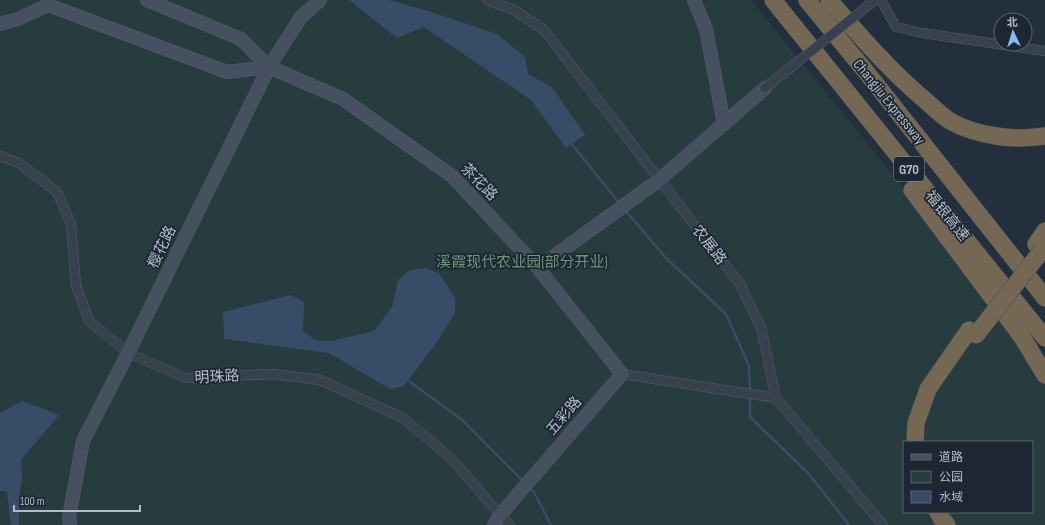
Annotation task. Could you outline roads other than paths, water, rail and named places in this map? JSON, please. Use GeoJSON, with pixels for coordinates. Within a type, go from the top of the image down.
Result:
{"type":"FeatureCollection","features":[{"type":"Feature","properties":{"kind":"highway","name":"福银高速"},"geometry":{"type":"LineString","coordinates":[[773,0],[1045,338]]}},
{"type":"Feature","properties":{"kind":"highway","name":"Changjiu Expressway"},"geometry":{"type":"LineString","coordinates":[[807,0],[867,73],[1045,298]]}},
{"type":"Feature","properties":{"kind":"highway"},"geometry":{"type":"LineString","coordinates":[[829,0],[869,47],[905,84],[950,121],[978,132],[1002,137],[1034,138],[1045,136]]}},
{"type":"Feature","properties":{"kind":"highway"},"geometry":{"type":"LineString","coordinates":[[826,66],[932,218],[1022,337],[1045,375]]}},
{"type":"Feature","properties":{"kind":"highway"},"geometry":{"type":"LineString","coordinates":[[915,441],[916,423],[928,389],[1042,243]]}},
{"type":"Feature","properties":{"kind":"highway"},"geometry":{"type":"LineString","coordinates":[[924,441],[925,425],[936,393],[972,333]]}},
{"type":"Feature","properties":{"kind":"highway"},"geometry":{"type":"LineString","coordinates":[[929,513],[935,525]]}},
{"type":"Feature","properties":{"kind":"highway"},"geometry":{"type":"LineString","coordinates":[[938,513],[947,525]]}},
{"type":"Feature","properties":{"kind":"street"},"geometry":{"type":"LineString","coordinates":[[147,0],[241,39],[269,67]]}},
{"type":"Feature","properties":{"kind":"street","name":"樱花路"},"geometry":{"type":"LineString","coordinates":[[70,525],[69,517],[83,441],[269,67],[301,17],[320,0]]}},
{"type":"Feature","properties":{"kind":"street","name":"农展路"},"geometry":{"type":"LineString","coordinates":[[487,0],[514,10],[544,30],[740,284],[761,328],[776,398],[883,525]]}},
{"type":"Feature","properties":{"kind":"street"},"geometry":{"type":"LineString","coordinates":[[694,0],[706,29],[724,124]]}},
{"type":"Feature","properties":{"kind":"street"},"geometry":{"type":"LineString","coordinates":[[538,268],[659,180],[765,88],[875,0]]}},
{"type":"Feature","properties":{"kind":"street"},"geometry":{"type":"LineString","coordinates":[[881,0],[896,26],[922,33],[1045,51]]}},
{"type":"Feature","properties":{"kind":"street"},"geometry":{"type":"LineString","coordinates":[[0,24],[18,19],[48,5],[227,72],[269,67]]}},
{"type":"Feature","properties":{"kind":"street","name":"茶花路"},"geometry":{"type":"LineString","coordinates":[[269,67],[343,99],[452,176],[538,268],[622,374]]}},
{"type":"Feature","properties":{"kind":"street","name":"明珠路"},"geometry":{"type":"LineString","coordinates":[[0,156],[19,163],[56,192],[71,224],[76,285],[89,322],[128,353],[186,378],[273,374],[320,380],[403,418],[452,459],[497,520],[510,525]]}},
{"type":"Feature","properties":{"kind":"street"},"geometry":{"type":"LineString","coordinates":[[622,374],[776,398]]}},
{"type":"Feature","properties":{"kind":"street","name":"五彩路"},"geometry":{"type":"LineString","coordinates":[[497,520],[526,484],[622,374]]}},
{"type":"Feature","properties":{"kind":"water"},"geometry":{"type":"Polygon","coordinates":[[[349,0],[389,0],[428,11],[497,34],[525,57],[528,74],[552,87],[585,135],[566,148],[531,100],[424,27],[397,38],[349,0]]]}},
{"type":"Feature","properties":{"kind":"water"},"geometry":{"type":"Polygon","coordinates":[[[425,268],[439,273],[455,298],[455,313],[439,339],[404,386],[390,389],[329,353],[224,339],[223,312],[291,295],[304,302],[303,331],[315,340],[331,341],[374,331],[392,307],[398,280],[410,270],[425,268]]]}},
{"type":"Feature","properties":{"kind":"water"},"geometry":{"type":"Polygon","coordinates":[[[22,401],[59,415],[21,460],[22,478],[19,500],[19,525],[11,525],[7,492],[0,491],[0,413],[22,401]]]}},
{"type":"Feature","properties":{"kind":"waterway"},"geometry":{"type":"LineString","coordinates":[[570,142],[619,203]]}},
{"type":"Feature","properties":{"kind":"waterway"},"geometry":{"type":"LineString","coordinates":[[625,210],[666,258],[726,314],[749,366],[750,391]]}},
{"type":"Feature","properties":{"kind":"waterway"},"geometry":{"type":"LineString","coordinates":[[406,379],[461,419],[524,482]]}},
{"type":"Feature","properties":{"kind":"waterway"},"geometry":{"type":"LineString","coordinates":[[750,396],[750,417],[808,473],[849,525]]}},
{"type":"Feature","properties":{"kind":"waterway"},"geometry":{"type":"LineString","coordinates":[[529,487],[534,492],[551,525]]}},
{"type":"Feature","properties":{"kind":"park label","name":"溪霞现代农业园(部分开业)"},"geometry":{"type":"Point","coordinates":[522,262]}}]}
